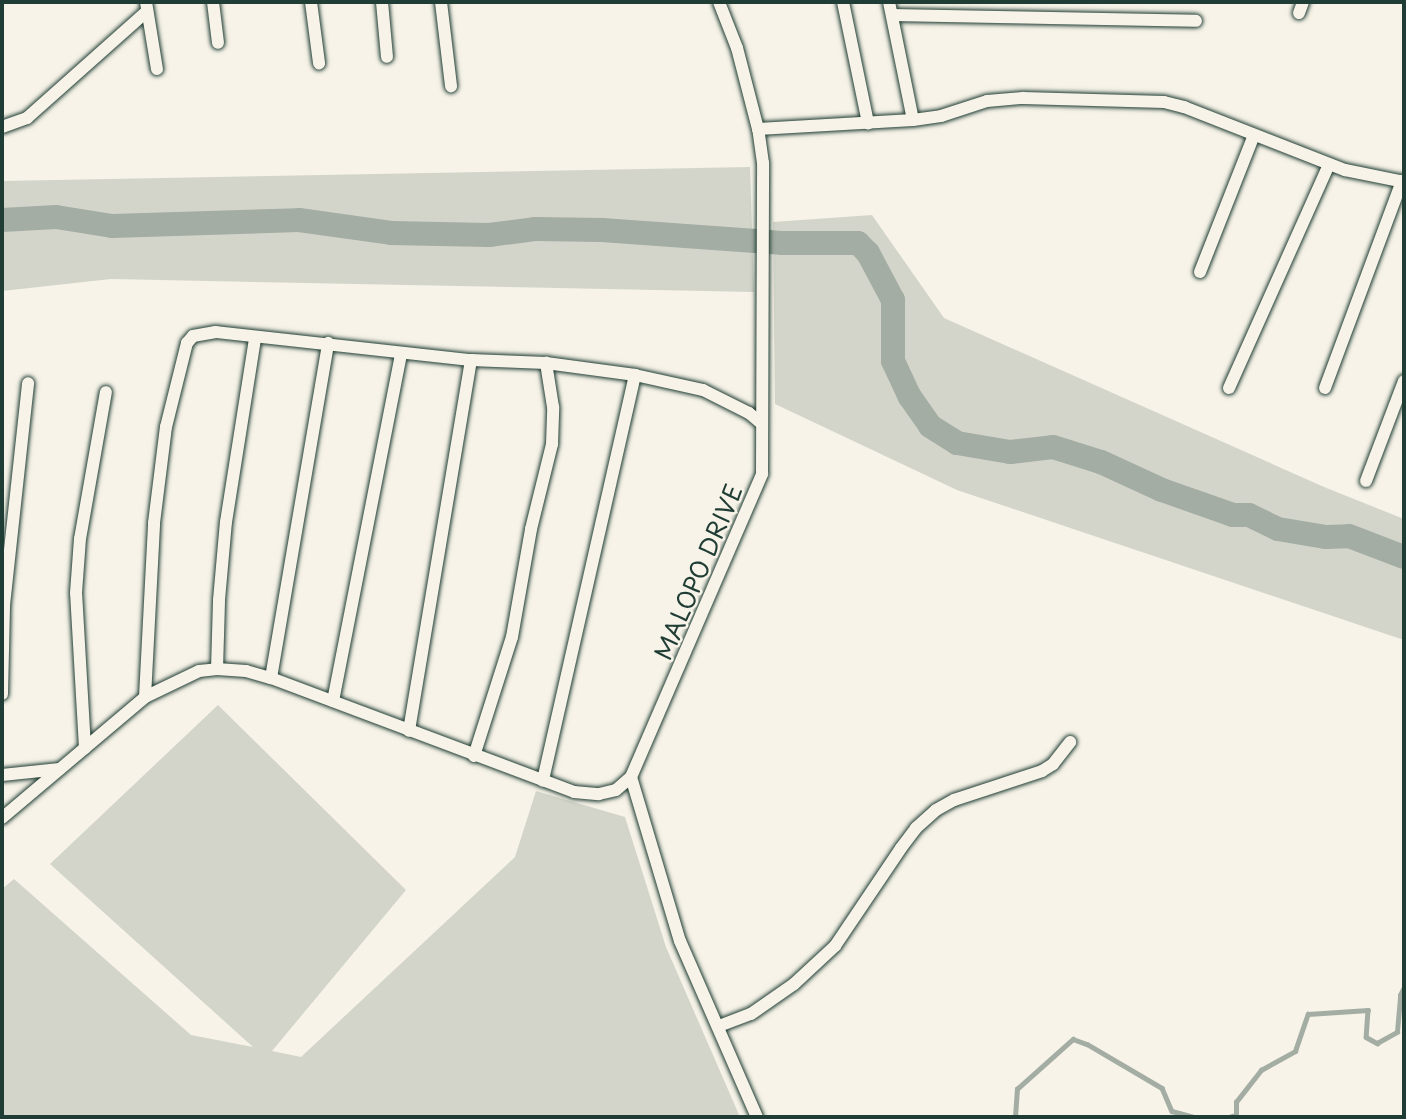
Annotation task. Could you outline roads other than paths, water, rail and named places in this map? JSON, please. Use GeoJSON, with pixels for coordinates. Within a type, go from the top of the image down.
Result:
{"type":"FeatureCollection","features":[{"type":"Feature","properties":{"kind":"street"},"geometry":{"type":"LineString","coordinates":[[213,2],[218,43]]}},
{"type":"Feature","properties":{"kind":"street"},"geometry":{"type":"LineString","coordinates":[[311,2],[319,63]]}},
{"type":"Feature","properties":{"kind":"street"},"geometry":{"type":"LineString","coordinates":[[382,2],[387,57]]}},
{"type":"Feature","properties":{"kind":"street"},"geometry":{"type":"LineString","coordinates":[[441,2],[451,86]]}},
{"type":"Feature","properties":{"kind":"street","name":"MALOPO DRIVE"},"geometry":{"type":"LineString","coordinates":[[631,777],[762,474],[763,207],[758,130],[737,48],[719,2]]}},
{"type":"Feature","properties":{"kind":"street"},"geometry":{"type":"LineString","coordinates":[[843,2],[868,123]]}},
{"type":"Feature","properties":{"kind":"street"},"geometry":{"type":"LineString","coordinates":[[889,2],[913,120]]}},
{"type":"Feature","properties":{"kind":"street"},"geometry":{"type":"LineString","coordinates":[[146,6],[157,69]]}},
{"type":"Feature","properties":{"kind":"street"},"geometry":{"type":"LineString","coordinates":[[2,127],[27,118],[146,6]]}},
{"type":"Feature","properties":{"kind":"street"},"geometry":{"type":"LineString","coordinates":[[892,15],[1196,22]]}},
{"type":"Feature","properties":{"kind":"street"},"geometry":{"type":"LineString","coordinates":[[758,130],[913,120],[941,116],[987,101],[1023,98],[1164,102],[1329,164],[1403,182],[1325,388]]}},
{"type":"Feature","properties":{"kind":"street"},"geometry":{"type":"LineString","coordinates":[[1200,272],[1254,135]]}},
{"type":"Feature","properties":{"kind":"street"},"geometry":{"type":"LineString","coordinates":[[1229,388],[1329,164]]}},
{"type":"Feature","properties":{"kind":"street"},"geometry":{"type":"LineString","coordinates":[[145,696],[154,523],[166,427],[187,343],[203,333],[328,343],[401,354],[546,363],[635,375],[704,390],[726,400],[762,424]]}},
{"type":"Feature","properties":{"kind":"street"},"geometry":{"type":"LineString","coordinates":[[217,669],[219,600],[226,522],[255,338]]}},
{"type":"Feature","properties":{"kind":"street"},"geometry":{"type":"LineString","coordinates":[[271,678],[328,343]]}},
{"type":"Feature","properties":{"kind":"street"},"geometry":{"type":"LineString","coordinates":[[333,701],[349,631],[401,354]]}},
{"type":"Feature","properties":{"kind":"street"},"geometry":{"type":"LineString","coordinates":[[409,731],[471,360]]}},
{"type":"Feature","properties":{"kind":"street"},"geometry":{"type":"LineString","coordinates":[[474,756],[512,638],[528,542],[552,444],[553,407],[546,363]]}},
{"type":"Feature","properties":{"kind":"street"},"geometry":{"type":"LineString","coordinates":[[543,781],[635,375]]}},
{"type":"Feature","properties":{"kind":"street"},"geometry":{"type":"LineString","coordinates":[[1366,481],[1404,381]]}},
{"type":"Feature","properties":{"kind":"street"},"geometry":{"type":"LineString","coordinates":[[2,694],[4,605],[28,383]]}},
{"type":"Feature","properties":{"kind":"street"},"geometry":{"type":"LineString","coordinates":[[85,748],[76,593],[80,539],[106,392]]}},
{"type":"Feature","properties":{"kind":"street"},"geometry":{"type":"LineString","coordinates":[[2,818],[145,696],[199,671],[217,669],[271,678],[574,792],[599,794],[617,790],[631,777],[680,941],[757,1117]]}},
{"type":"Feature","properties":{"kind":"street"},"geometry":{"type":"LineString","coordinates":[[719,1026],[751,1014],[794,984],[835,946],[915,828],[936,810],[954,800],[1042,771],[1053,764],[1070,742]]}},
{"type":"Feature","properties":{"kind":"street"},"geometry":{"type":"LineString","coordinates":[[2,775],[60,769]]}},
{"type":"Feature","properties":{"kind":"waterway"},"geometry":{"type":"LineString","coordinates":[[2,220],[56,217],[112,226],[299,220],[391,233],[489,235],[535,229],[602,230],[782,243],[858,243],[868,253],[893,300],[893,361],[910,397],[930,426],[957,443],[1010,452],[1053,447],[1101,462],[1162,490],[1233,515],[1249,515],[1278,529],[1326,537],[1349,536],[1404,557]]}},
{"type":"Feature","properties":{"kind":"waterway"},"geometry":{"type":"LineString","coordinates":[[1229,1117],[1236,1115],[1236,1102],[1261,1070],[1295,1051],[1308,1014],[1368,1010],[1366,1037],[1377,1043],[1397,1032],[1400,995],[1404,987]]}},
{"type":"Feature","properties":{"kind":"waterway"},"geometry":{"type":"LineString","coordinates":[[1015,1117],[1017,1089],[1073,1039],[1087,1044],[1162,1088],[1172,1111],[1194,1117]]}}]}
